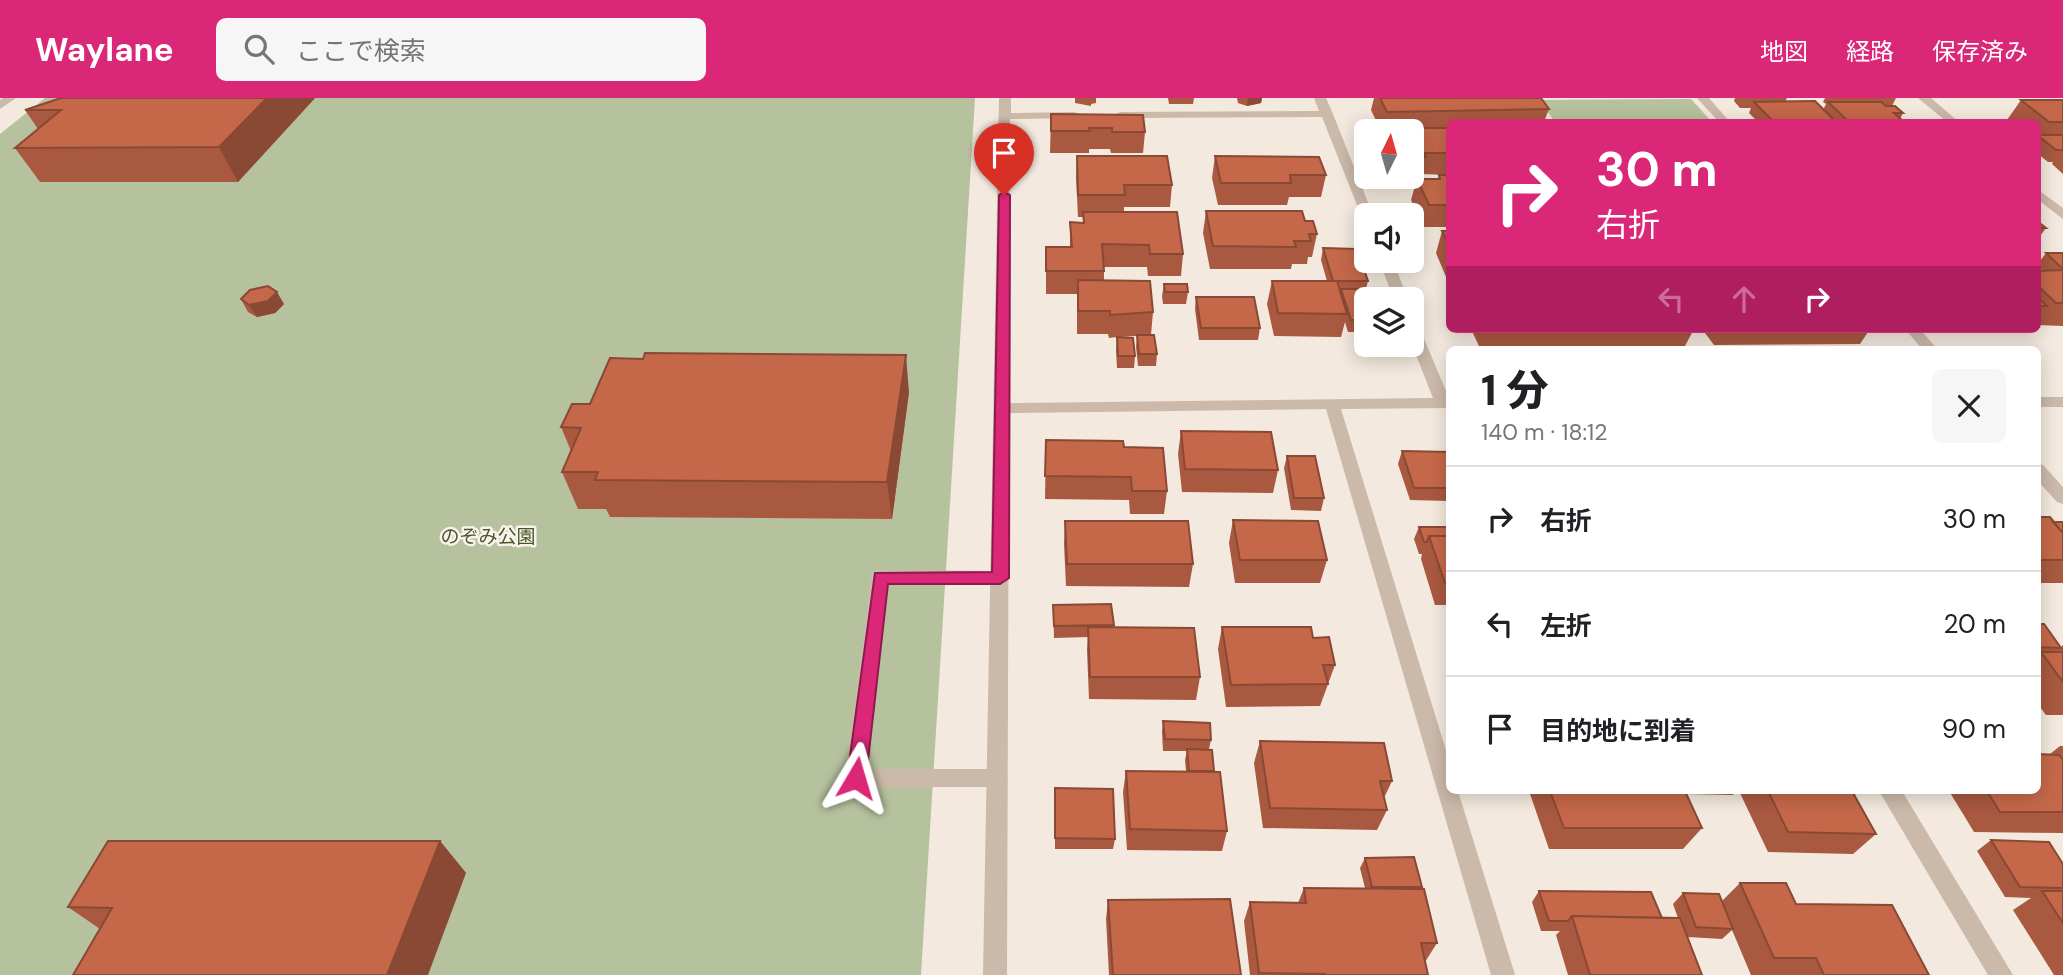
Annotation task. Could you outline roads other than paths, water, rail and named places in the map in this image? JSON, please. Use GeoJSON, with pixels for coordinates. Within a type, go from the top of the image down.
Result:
{"type":"FeatureCollection","features":[{"type":"Feature","properties":{"kind":"street"},"geometry":{"type":"LineString","coordinates":[[0,106],[10,98]]}},
{"type":"Feature","properties":{"kind":"street"},"geometry":{"type":"LineString","coordinates":[[1320,98],[1362,203]]}},
{"type":"Feature","properties":{"kind":"street"},"geometry":{"type":"LineString","coordinates":[[1703,98],[1722,119]]}},
{"type":"Feature","properties":{"kind":"street"},"geometry":{"type":"LineString","coordinates":[[1924,98],[1949,119]]}},
{"type":"Feature","properties":{"kind":"street"},"geometry":{"type":"LineString","coordinates":[[995,975],[1005,107],[1089,115]]}},
{"type":"Feature","properties":{"kind":"street"},"geometry":{"type":"LineString","coordinates":[[1103,115],[1327,114]]}},
{"type":"Feature","properties":{"kind":"street"},"geometry":{"type":"LineString","coordinates":[[2041,197],[2063,215]]}},
{"type":"Feature","properties":{"kind":"street"},"geometry":{"type":"LineString","coordinates":[[1916,333],[1927,346]]}},
{"type":"Feature","properties":{"kind":"street"},"geometry":{"type":"LineString","coordinates":[[1003,408],[1446,403],[1424,354]]}},
{"type":"Feature","properties":{"kind":"street"},"geometry":{"type":"LineString","coordinates":[[2041,402],[2063,402]]}},
{"type":"Feature","properties":{"kind":"street"},"geometry":{"type":"LineString","coordinates":[[1332,405],[1446,785]]}},
{"type":"Feature","properties":{"kind":"street"},"geometry":{"type":"LineString","coordinates":[[2041,473],[2063,498]]}},
{"type":"Feature","properties":{"kind":"street"},"geometry":{"type":"LineString","coordinates":[[998,778],[856,778],[880,578],[1000,578]]}},
{"type":"Feature","properties":{"kind":"street"},"geometry":{"type":"LineString","coordinates":[[1449,794],[1503,975]]}},
{"type":"Feature","properties":{"kind":"street"},"geometry":{"type":"LineString","coordinates":[[1892,794],[2001,975]]}},
{"type":"Feature","properties":{"kind":"park label","name":"のぞみ公園"},"geometry":{"type":"Point","coordinates":[488,536]}}]}
